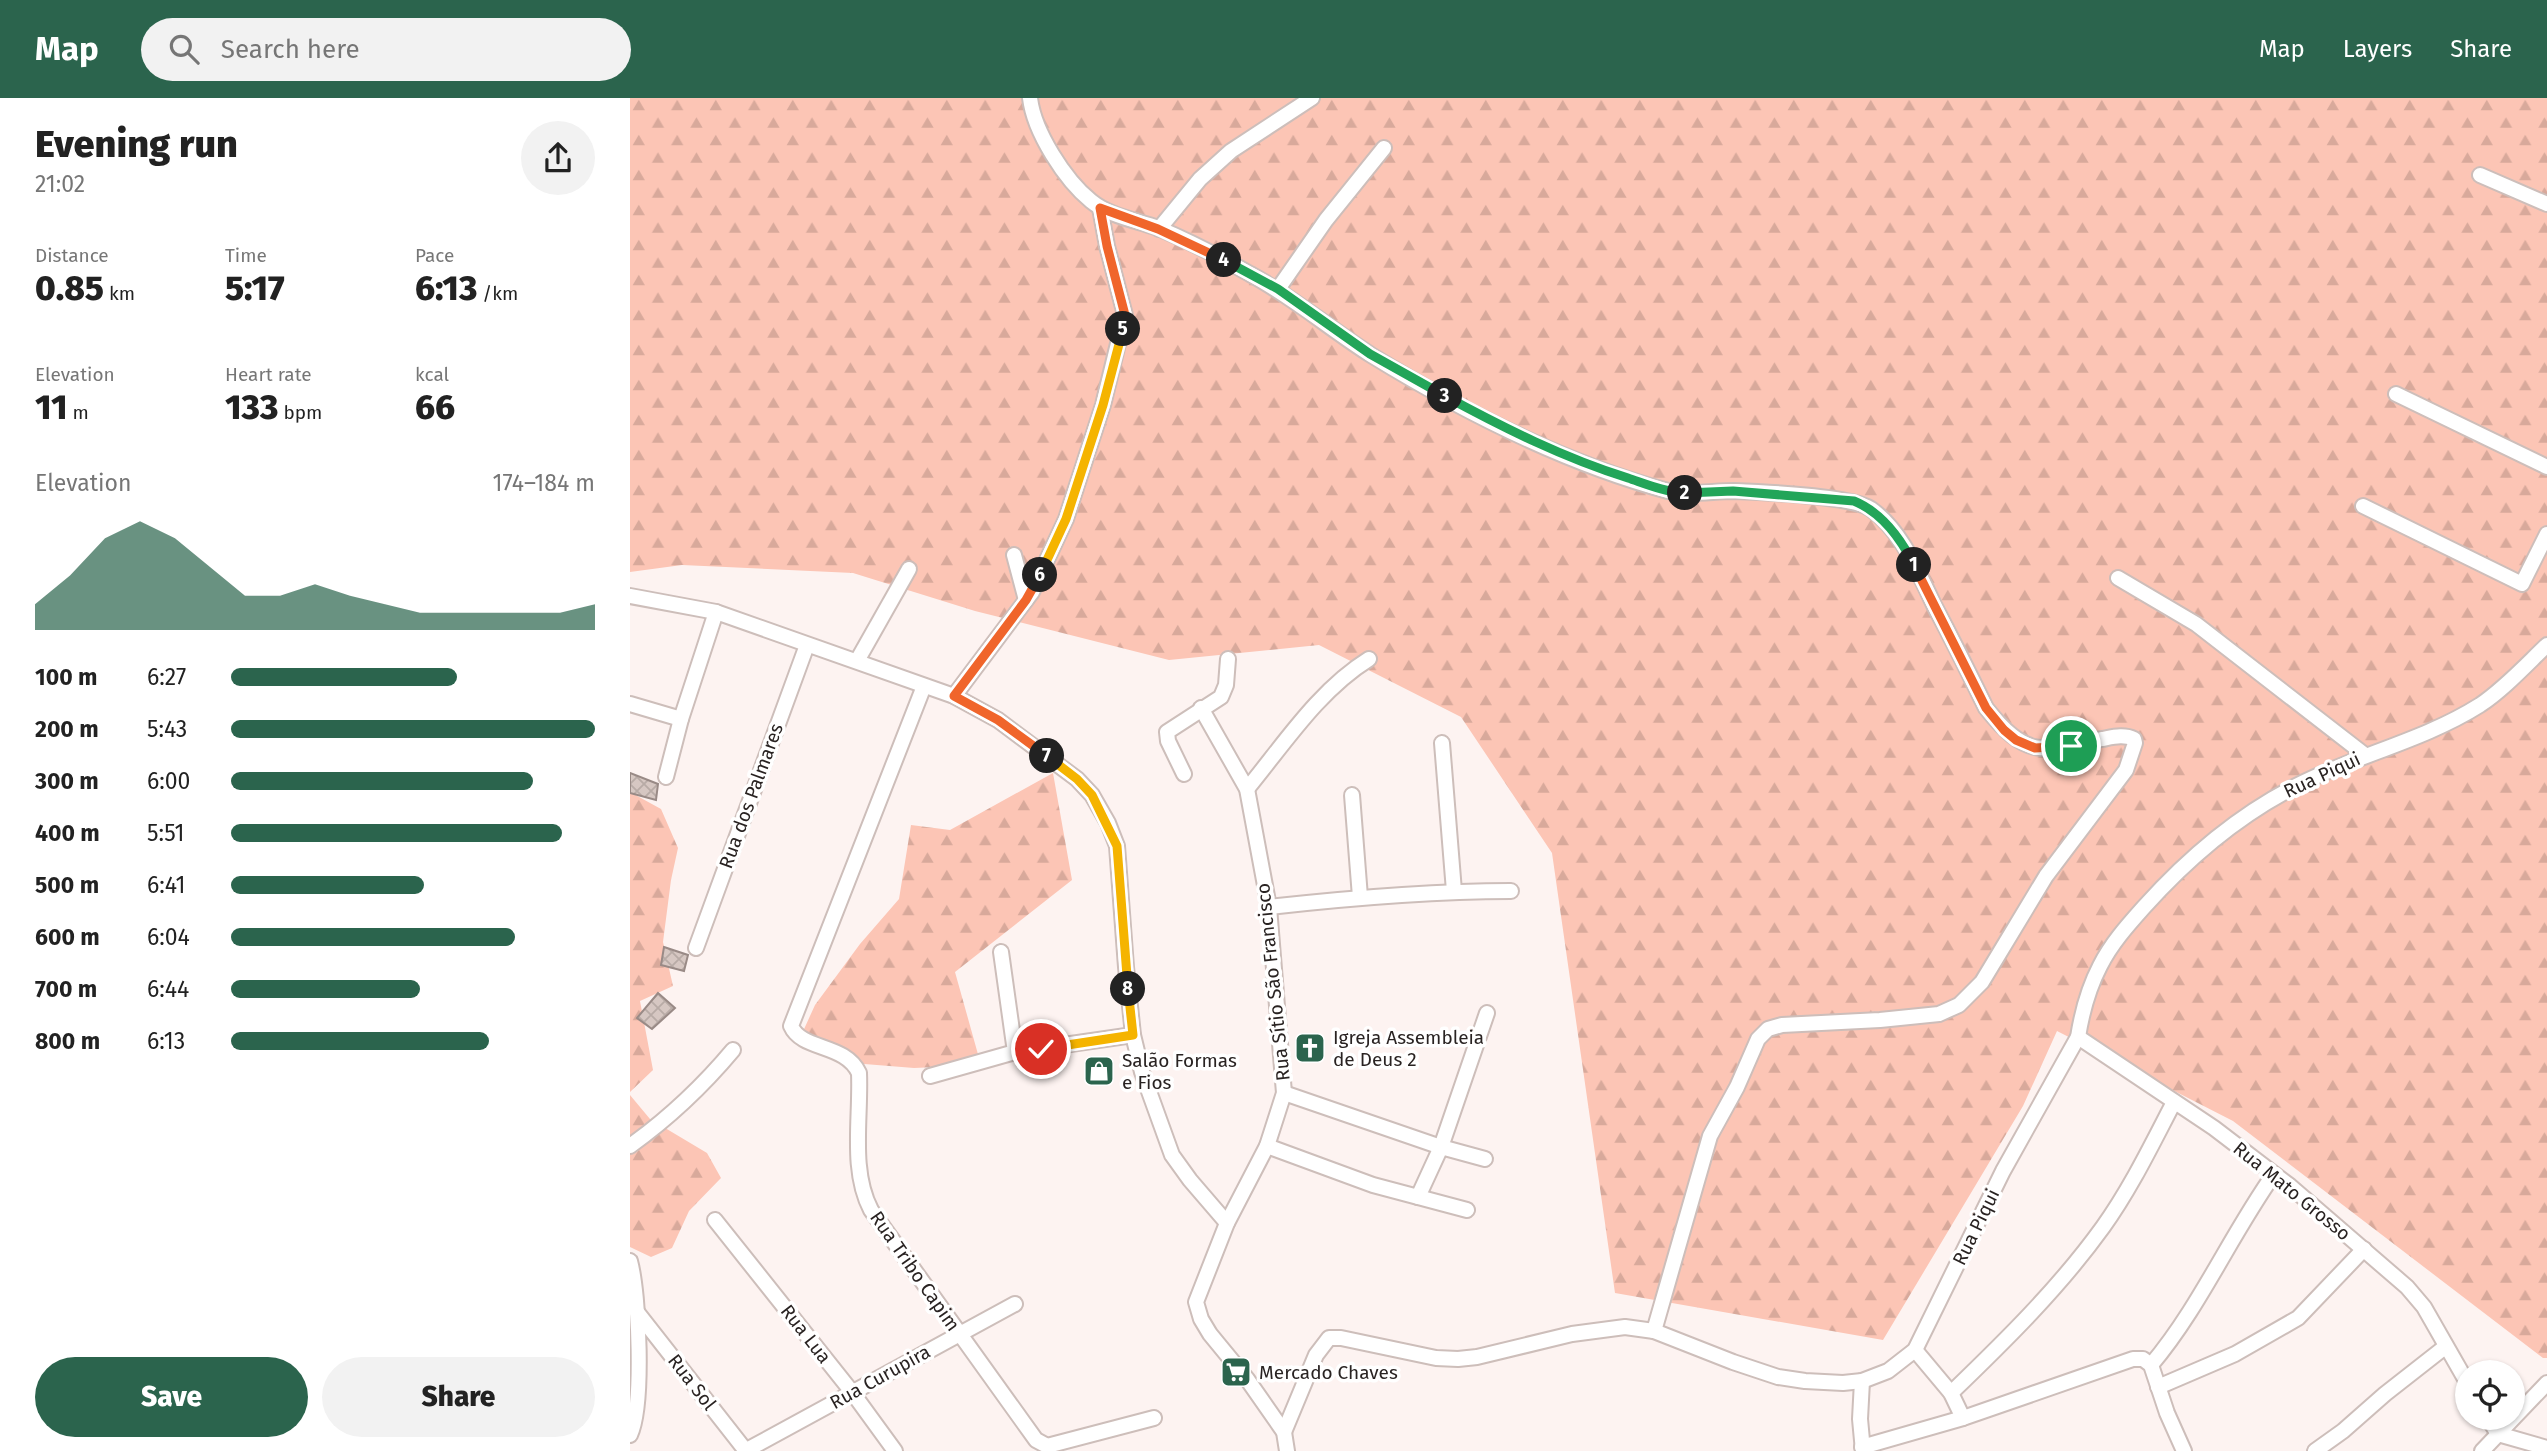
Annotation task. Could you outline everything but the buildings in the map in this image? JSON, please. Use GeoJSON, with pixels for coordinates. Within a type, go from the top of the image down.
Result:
{"type":"FeatureCollection","features":[{"type":"Feature","properties":{"kind":"street"},"geometry":{"type":"LineString","coordinates":[[1030,98],[1043,137],[1060,166],[1100,208],[1205,250],[1278,289],[1349,340],[1411,378],[1518,434],[1600,469],[1672,492],[1733,491],[1780,494],[1854,501],[1869,507],[1906,550],[1986,708],[2004,730],[2016,740],[2035,748],[2071,746],[2110,737],[2128,736],[2134,739],[2136,743],[2126,770],[2046,876],[1982,982],[1959,1005],[1939,1014],[1782,1025],[1768,1029],[1758,1039],[1737,1087],[1710,1136],[1654,1331]]}},
{"type":"Feature","properties":{"kind":"street"},"geometry":{"type":"LineString","coordinates":[[1158,229],[1199,179],[1231,151],[1312,98]]}},
{"type":"Feature","properties":{"kind":"street"},"geometry":{"type":"LineString","coordinates":[[1278,289],[1326,220],[1384,148]]}},
{"type":"Feature","properties":{"kind":"street"},"geometry":{"type":"LineString","coordinates":[[2480,174],[2547,204]]}},
{"type":"Feature","properties":{"kind":"street"},"geometry":{"type":"LineString","coordinates":[[954,696],[1026,600],[1066,519],[1103,405],[1125,315],[1100,208]]}},
{"type":"Feature","properties":{"kind":"street"},"geometry":{"type":"LineString","coordinates":[[2396,394],[2547,467]]}},
{"type":"Feature","properties":{"kind":"street"},"geometry":{"type":"LineString","coordinates":[[2363,506],[2522,584],[2547,534]]}},
{"type":"Feature","properties":{"kind":"street"},"geometry":{"type":"LineString","coordinates":[[1014,555],[1026,600]]}},
{"type":"Feature","properties":{"kind":"street"},"geometry":{"type":"LineString","coordinates":[[857,661],[909,569]]}},
{"type":"Feature","properties":{"kind":"street"},"geometry":{"type":"LineString","coordinates":[[2119,578],[2196,624],[2365,755]]}},
{"type":"Feature","properties":{"kind":"street"},"geometry":{"type":"LineString","coordinates":[[630,596],[716,612],[954,696],[998,720],[1077,779],[1092,795],[1117,846],[1133,1035],[1142,1072],[1172,1155],[1189,1181],[1227,1223]]}},
{"type":"Feature","properties":{"kind":"street"},"geometry":{"type":"LineString","coordinates":[[666,777],[681,719],[716,612]]}},
{"type":"Feature","properties":{"kind":"street","name":"Rua dos Palmares"},"geometry":{"type":"LineString","coordinates":[[696,948],[807,645]]}},
{"type":"Feature","properties":{"kind":"street","name":"Rua Piqui"},"geometry":{"type":"LineString","coordinates":[[1284,1432],[1316,1355],[1329,1338],[1341,1338],[1436,1358],[1458,1359],[1603,1328],[1625,1326],[1654,1331],[1778,1377],[1830,1383],[1862,1381],[1888,1371],[1915,1350],[2003,1171],[2078,1037],[2082,1012],[2100,967],[2119,934],[2171,877],[2218,835],[2249,813],[2296,785],[2365,755],[2438,728],[2482,704],[2547,645]]}},
{"type":"Feature","properties":{"kind":"street"},"geometry":{"type":"LineString","coordinates":[[1184,774],[1166,734],[1224,693],[1228,659]]}},
{"type":"Feature","properties":{"kind":"street"},"geometry":{"type":"LineString","coordinates":[[1247,789],[1333,687],[1349,671],[1369,659]]}},
{"type":"Feature","properties":{"kind":"street","name":"Rua Tribo Capim"},"geometry":{"type":"LineString","coordinates":[[924,686],[791,1020],[791,1027],[799,1037],[842,1054],[856,1066],[859,1073],[859,1175],[862,1193],[871,1210],[958,1334],[1040,1444],[1047,1446],[1154,1418]]}},
{"type":"Feature","properties":{"kind":"street"},"geometry":{"type":"LineString","coordinates":[[630,704],[681,719]]}},
{"type":"Feature","properties":{"kind":"street","name":"Rua Sítio São Francisco"},"geometry":{"type":"LineString","coordinates":[[1200,708],[1247,789],[1269,907],[1284,1093],[1267,1146],[1227,1223],[1196,1302],[1210,1335],[1248,1379],[1284,1432]]}},
{"type":"Feature","properties":{"kind":"street"},"geometry":{"type":"LineString","coordinates":[[1442,743],[1454,891]]}},
{"type":"Feature","properties":{"kind":"street"},"geometry":{"type":"LineString","coordinates":[[1352,795],[1360,897]]}},
{"type":"Feature","properties":{"kind":"street"},"geometry":{"type":"LineString","coordinates":[[1269,907],[1360,897],[1454,891],[1511,891]]}},
{"type":"Feature","properties":{"kind":"street"},"geometry":{"type":"LineString","coordinates":[[1001,952],[1015,1052]]}},
{"type":"Feature","properties":{"kind":"street"},"geometry":{"type":"LineString","coordinates":[[1418,1197],[1441,1147],[1487,1013]]}},
{"type":"Feature","properties":{"kind":"street"},"geometry":{"type":"LineString","coordinates":[[930,1076],[1015,1052],[1133,1035]]}},
{"type":"Feature","properties":{"kind":"street","name":"Rua Mato Grosso"},"geometry":{"type":"LineString","coordinates":[[2078,1037],[2214,1128],[2274,1174],[2407,1287],[2424,1307],[2455,1363]]}},
{"type":"Feature","properties":{"kind":"street"},"geometry":{"type":"LineString","coordinates":[[630,1146],[669,1117],[701,1088],[733,1050]]}},
{"type":"Feature","properties":{"kind":"street"},"geometry":{"type":"LineString","coordinates":[[1284,1093],[1441,1147],[1485,1159]]}},
{"type":"Feature","properties":{"kind":"street"},"geometry":{"type":"LineString","coordinates":[[1951,1393],[2009,1337],[2057,1285],[2104,1226],[2131,1185],[2174,1102]]}},
{"type":"Feature","properties":{"kind":"street"},"geometry":{"type":"LineString","coordinates":[[1267,1146],[1341,1174],[1467,1210]]}},
{"type":"Feature","properties":{"kind":"street"},"geometry":{"type":"LineString","coordinates":[[2151,1365],[2176,1336],[2244,1219],[2274,1174]]}},
{"type":"Feature","properties":{"kind":"street","name":"Rua Lua"},"geometry":{"type":"LineString","coordinates":[[715,1220],[852,1392],[895,1451]]}},
{"type":"Feature","properties":{"kind":"street"},"geometry":{"type":"LineString","coordinates":[[2158,1387],[2235,1354],[2298,1318],[2364,1250]]}},
{"type":"Feature","properties":{"kind":"street"},"geometry":{"type":"LineString","coordinates":[[630,1261],[637,1312],[638,1412],[630,1435]]}},
{"type":"Feature","properties":{"kind":"street","name":"Rua Curupira"},"geometry":{"type":"LineString","coordinates":[[746,1451],[1015,1304]]}},
{"type":"Feature","properties":{"kind":"street","name":"Rua Sol"},"geometry":{"type":"LineString","coordinates":[[637,1312],[746,1451]]}},
{"type":"Feature","properties":{"kind":"street"},"geometry":{"type":"LineString","coordinates":[[2315,1451],[2445,1346]]}},
{"type":"Feature","properties":{"kind":"street"},"geometry":{"type":"LineString","coordinates":[[1915,1350],[1951,1393],[1963,1418]]}},
{"type":"Feature","properties":{"kind":"street"},"geometry":{"type":"LineString","coordinates":[[1862,1381],[1860,1419],[1863,1449],[1963,1418],[2120,1362],[2143,1359],[2151,1365],[2166,1413],[2184,1451]]}},
{"type":"Feature","properties":{"kind":"street"},"geometry":{"type":"LineString","coordinates":[[2482,1451],[2547,1383]]}},
{"type":"Feature","properties":{"kind":"street"},"geometry":{"type":"LineString","coordinates":[[2496,1430],[2498,1434],[2547,1448]]}},
{"type":"Feature","properties":{"kind":"street"},"geometry":{"type":"LineString","coordinates":[[1284,1432],[1287,1451]]}},
{"type":"Feature","properties":{"kind":"green space"},"geometry":{"type":"Polygon","coordinates":[[[630,98],[2547,98],[2547,1358],[2543,1358],[2233,1121],[2057,1031],[2023,1106],[1883,1340],[1615,1293],[1552,853],[1461,717],[1319,645],[1169,660],[975,611],[853,573],[682,565],[630,572],[630,98]]]}},
{"type":"Feature","properties":{"kind":"green space"},"geometry":{"type":"Polygon","coordinates":[[[1053,773],[1072,880],[955,972],[981,1065],[914,1068],[852,1063],[800,1038],[815,1005],[860,944],[899,899],[911,825],[950,830],[1053,773]]]}},
{"type":"Feature","properties":{"kind":"green space"},"geometry":{"type":"Polygon","coordinates":[[[630,792],[661,809],[678,848],[663,942],[673,986],[640,1001],[653,1070],[630,1092],[630,792]]]}},
{"type":"Feature","properties":{"kind":"green space"},"geometry":{"type":"Polygon","coordinates":[[[630,1095],[650,1119],[707,1153],[721,1178],[689,1211],[672,1248],[651,1257],[630,1247],[630,1095]]]}},
{"type":"Feature","properties":{"kind":"place","name":"Igreja Assembleia de Deus 2"},"geometry":{"type":"Point","coordinates":[1310,1048]}},
{"type":"Feature","properties":{"kind":"place","name":"Salão Formas e Fios"},"geometry":{"type":"Point","coordinates":[1099,1071]}},
{"type":"Feature","properties":{"kind":"place","name":"Mercado Chaves"},"geometry":{"type":"Point","coordinates":[1236,1372]}},
{"type":"Feature","properties":{"kind":"route"},"geometry":{"type":"LineString","coordinates":[[1041,1049],[1133,1035],[1117,846],[1092,795],[1077,779],[1030,741],[954,696],[1032,592],[1066,519],[1103,405],[1125,315],[1100,208],[1205,250],[1278,289],[1370,354],[1411,378],[1556,452],[1672,492],[1733,491],[1780,494],[1854,501],[1869,507],[1906,550],[1986,708],[2004,730],[2016,740],[2035,748],[2071,746]]}}]}
